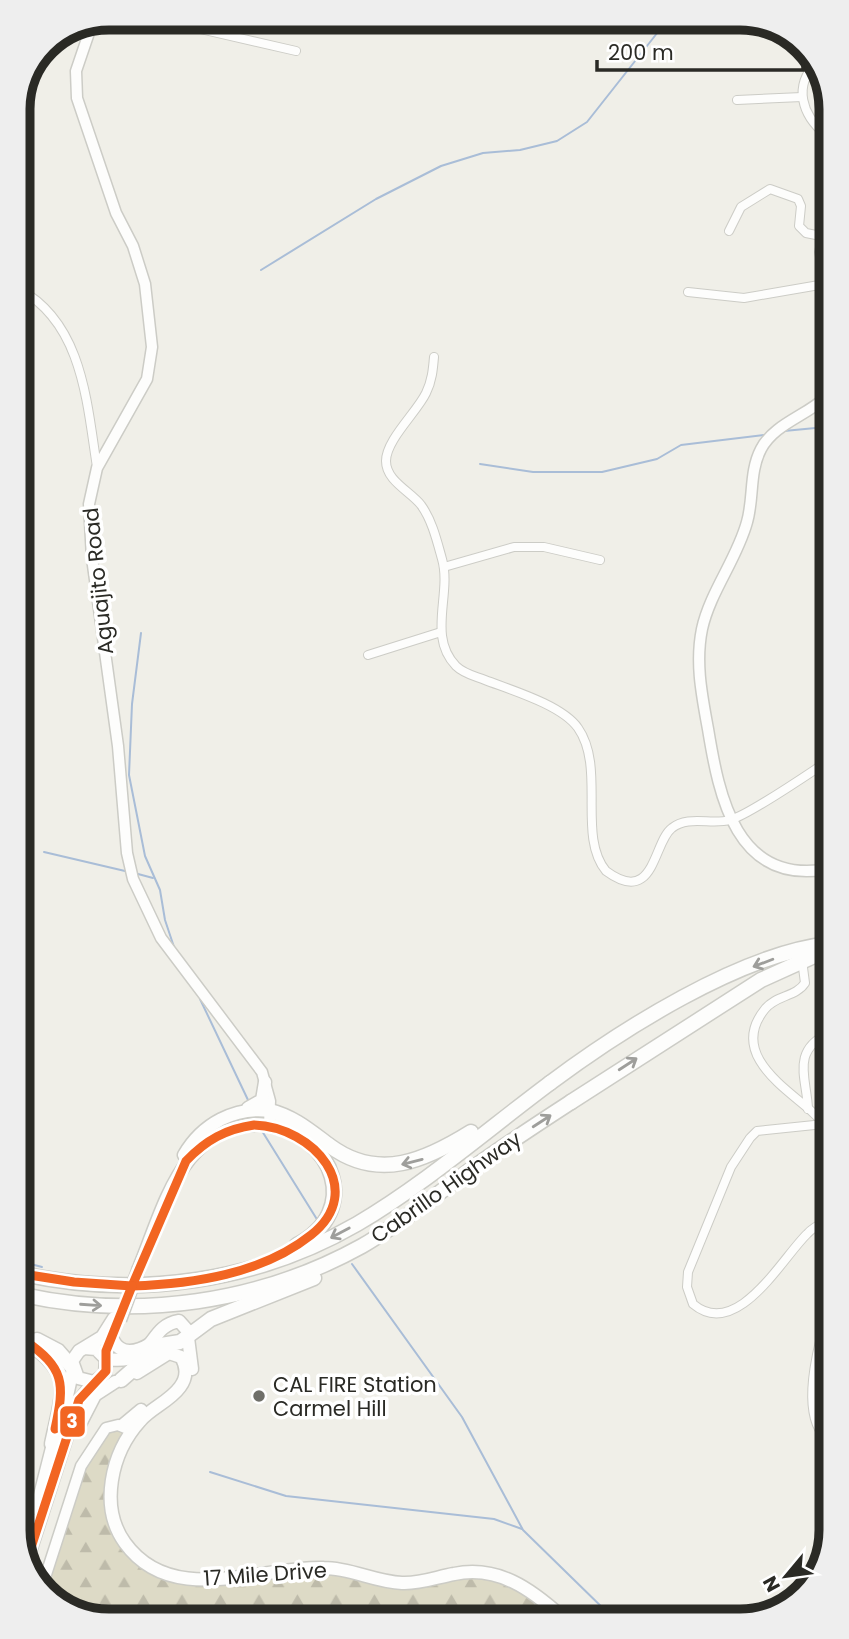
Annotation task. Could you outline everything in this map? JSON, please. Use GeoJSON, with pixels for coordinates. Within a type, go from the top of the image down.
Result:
{"type":"FeatureCollection","features":[{"type":"Feature","properties":{"kind":"highway","name":"Cabrillo Highway"},"geometry":{"type":"LineString","coordinates":[[30,1275],[75,1283],[127,1285],[180,1282],[231,1273],[296,1253],[357,1224],[623,1032],[695,992],[778,957],[819,947]]}},
{"type":"Feature","properties":{"kind":"highway","name":"Cabrillo Highway"},"geometry":{"type":"LineString","coordinates":[[30,1297],[115,1307],[160,1306],[219,1298],[307,1272],[387,1231],[571,1102],[747,988],[819,954]]}},
{"type":"Feature","properties":{"kind":"highway"},"geometry":{"type":"LineString","coordinates":[[270,1118],[299,1122],[349,1157],[393,1166],[431,1156],[516,1109]]}},
{"type":"Feature","properties":{"kind":"highway"},"geometry":{"type":"LineString","coordinates":[[231,1273],[310,1237],[323,1224],[332,1203],[332,1175],[321,1154],[297,1134],[270,1118]]}},
{"type":"Feature","properties":{"kind":"highway"},"geometry":{"type":"LineString","coordinates":[[118,1381],[159,1346],[180,1342],[211,1319],[338,1266],[387,1231]]}},
{"type":"Feature","properties":{"kind":"highway"},"geometry":{"type":"LineString","coordinates":[[30,1336],[55,1349],[72,1368]]}},
{"type":"Feature","properties":{"kind":"highway"},"geometry":{"type":"LineString","coordinates":[[30,1345],[51,1359],[59,1371],[61,1399],[52,1444]]}},
{"type":"Feature","properties":{"kind":"main road"},"geometry":{"type":"LineString","coordinates":[[30,1507],[52,1444],[75,1356],[102,1337],[117,1319],[178,1175],[183,1157],[196,1138],[209,1126],[262,1100],[265,1082]]}},
{"type":"Feature","properties":{"kind":"main road"},"geometry":{"type":"LineString","coordinates":[[236,1113],[270,1118]]}},
{"type":"Feature","properties":{"kind":"main road"},"geometry":{"type":"LineString","coordinates":[[178,1175],[195,1152],[220,1133],[270,1118]]}},
{"type":"Feature","properties":{"kind":"main road"},"geometry":{"type":"LineString","coordinates":[[32,1548],[78,1402],[106,1371],[106,1358],[117,1319]]}},
{"type":"Feature","properties":{"kind":"main road"},"geometry":{"type":"LineString","coordinates":[[84,1348],[96,1349],[106,1358],[130,1360],[167,1326],[177,1321],[185,1325],[192,1370],[184,1393],[162,1413],[127,1429]]}},
{"type":"Feature","properties":{"kind":"main road"},"geometry":{"type":"LineString","coordinates":[[113,1340],[117,1348],[127,1351],[150,1344]]}},
{"type":"Feature","properties":{"kind":"main road","name":"17 Mile Drive"},"geometry":{"type":"LineString","coordinates":[[61,1460],[90,1402],[103,1387],[172,1353],[181,1357],[185,1366],[181,1386],[127,1429],[113,1476],[111,1497],[114,1520],[131,1551],[162,1573],[171,1577],[201,1580],[323,1567],[401,1583],[467,1572],[485,1573],[517,1582],[552,1609]]}},
{"type":"Feature","properties":{"kind":"main road"},"geometry":{"type":"LineString","coordinates":[[72,1368],[81,1380],[118,1381]]}},
{"type":"Feature","properties":{"kind":"street"},"geometry":{"type":"LineString","coordinates":[[205,30],[296,51]]}},
{"type":"Feature","properties":{"kind":"street","name":"Aguajito Road"},"geometry":{"type":"LineString","coordinates":[[89,32],[76,71],[77,97],[116,213],[133,246],[145,284],[152,356],[147,379],[97,468],[91,485],[88,522],[118,746],[123,825],[133,879],[146,909],[172,954],[254,1060],[265,1082],[270,1118]]}},
{"type":"Feature","properties":{"kind":"street"},"geometry":{"type":"LineString","coordinates":[[810,71],[802,97],[808,117],[819,128]]}},
{"type":"Feature","properties":{"kind":"street"},"geometry":{"type":"LineString","coordinates":[[737,100],[802,97]]}},
{"type":"Feature","properties":{"kind":"street"},"geometry":{"type":"LineString","coordinates":[[729,231],[741,206],[770,189],[799,199],[799,226],[806,233],[819,236]]}},
{"type":"Feature","properties":{"kind":"street"},"geometry":{"type":"LineString","coordinates":[[688,292],[744,298],[819,285]]}},
{"type":"Feature","properties":{"kind":"street"},"geometry":{"type":"LineString","coordinates":[[30,297],[56,321],[76,356],[97,468]]}},
{"type":"Feature","properties":{"kind":"street"},"geometry":{"type":"LineString","coordinates":[[433,357],[426,393],[391,446],[386,463],[390,475],[414,497],[428,516],[444,568],[441,632],[447,653],[463,672],[530,698],[562,714],[578,728],[589,755],[595,849],[601,865],[612,876],[632,880],[650,872],[664,837],[677,824],[730,820],[819,766]]}},
{"type":"Feature","properties":{"kind":"street"},"geometry":{"type":"LineString","coordinates":[[819,402],[776,431],[761,448],[746,525],[702,626],[699,678],[718,788],[730,820],[745,842],[769,860],[791,869],[819,869]]}},
{"type":"Feature","properties":{"kind":"street"},"geometry":{"type":"LineString","coordinates":[[444,568],[514,547],[544,547],[600,560]]}},
{"type":"Feature","properties":{"kind":"street"},"geometry":{"type":"LineString","coordinates":[[368,655],[441,632]]}},
{"type":"Feature","properties":{"kind":"street"},"geometry":{"type":"LineString","coordinates":[[802,960],[806,975],[804,986],[766,1008],[759,1020],[755,1042],[765,1071],[780,1088],[819,1118]]}},
{"type":"Feature","properties":{"kind":"street"},"geometry":{"type":"LineString","coordinates":[[808,1109],[802,1083],[805,1059],[819,1038]]}},
{"type":"Feature","properties":{"kind":"street"},"geometry":{"type":"LineString","coordinates":[[819,1126],[757,1131],[740,1149],[688,1272],[687,1287],[693,1304],[704,1310],[725,1311],[744,1304],[760,1290],[807,1234],[819,1226]]}},
{"type":"Feature","properties":{"kind":"street"},"geometry":{"type":"LineString","coordinates":[[819,1346],[816,1356],[814,1410],[819,1429]]}},
{"type":"Feature","properties":{"kind":"street"},"geometry":{"type":"LineString","coordinates":[[45,1577],[85,1459],[103,1430],[111,1425],[127,1429]]}},
{"type":"Feature","properties":{"kind":"green space"},"geometry":{"type":"Polygon","coordinates":[[[109,1426],[131,1432],[111,1486],[124,1541],[171,1577],[301,1569],[385,1580],[455,1574],[503,1577],[550,1609],[93,1608],[65,1596],[45,1577],[76,1481],[109,1426]]]}},
{"type":"Feature","properties":{"kind":"waterway"},"geometry":{"type":"LineString","coordinates":[[261,270],[376,199],[441,166],[483,153],[520,150],[557,141],[587,122],[660,30]]}},
{"type":"Feature","properties":{"kind":"waterway"},"geometry":{"type":"LineString","coordinates":[[784,431],[819,428]]}},
{"type":"Feature","properties":{"kind":"waterway"},"geometry":{"type":"LineString","coordinates":[[480,464],[533,472],[602,472],[657,459],[681,445],[764,435]]}},
{"type":"Feature","properties":{"kind":"waterway"},"geometry":{"type":"LineString","coordinates":[[141,633],[132,704],[129,775],[145,856],[160,890],[165,920],[175,950]]}},
{"type":"Feature","properties":{"kind":"waterway"},"geometry":{"type":"LineString","coordinates":[[44,852],[125,871]]}},
{"type":"Feature","properties":{"kind":"waterway"},"geometry":{"type":"LineString","coordinates":[[138,874],[153,878]]}},
{"type":"Feature","properties":{"kind":"waterway"},"geometry":{"type":"LineString","coordinates":[[200,999],[248,1100]]}},
{"type":"Feature","properties":{"kind":"waterway"},"geometry":{"type":"LineString","coordinates":[[262,1131],[318,1221]]}},
{"type":"Feature","properties":{"kind":"waterway"},"geometry":{"type":"LineString","coordinates":[[30,1264],[42,1267]]}},
{"type":"Feature","properties":{"kind":"waterway"},"geometry":{"type":"LineString","coordinates":[[352,1264],[462,1417],[523,1530],[604,1609]]}},
{"type":"Feature","properties":{"kind":"waterway"},"geometry":{"type":"LineString","coordinates":[[210,1472],[286,1496],[494,1519],[522,1529]]}},
{"type":"Feature","properties":{"kind":"transit line","name":"3"},"geometry":{"type":"LineString","coordinates":[[254,1125],[276,1128],[296,1137],[313,1149],[326,1164],[334,1181],[335,1199],[327,1217],[311,1235],[292,1248],[249,1268],[179,1283],[132,1286],[186,1161],[217,1137],[234,1129],[254,1125]]}},
{"type":"Feature","properties":{"kind":"transit line","name":"3"},"geometry":{"type":"LineString","coordinates":[[30,1275],[74,1282],[132,1286]]}},
{"type":"Feature","properties":{"kind":"transit line","name":"3"},"geometry":{"type":"LineString","coordinates":[[31,1547],[79,1400],[106,1371],[106,1351],[132,1286]]}},
{"type":"Feature","properties":{"kind":"transit line","name":"3"},"geometry":{"type":"LineString","coordinates":[[30,1344],[48,1359],[59,1378],[60,1400],[55,1429]]}},
{"type":"Feature","properties":{"kind":"place","name":"CAL FIRE Station Carmel Hill"},"geometry":{"type":"Point","coordinates":[259,1396]}}]}
